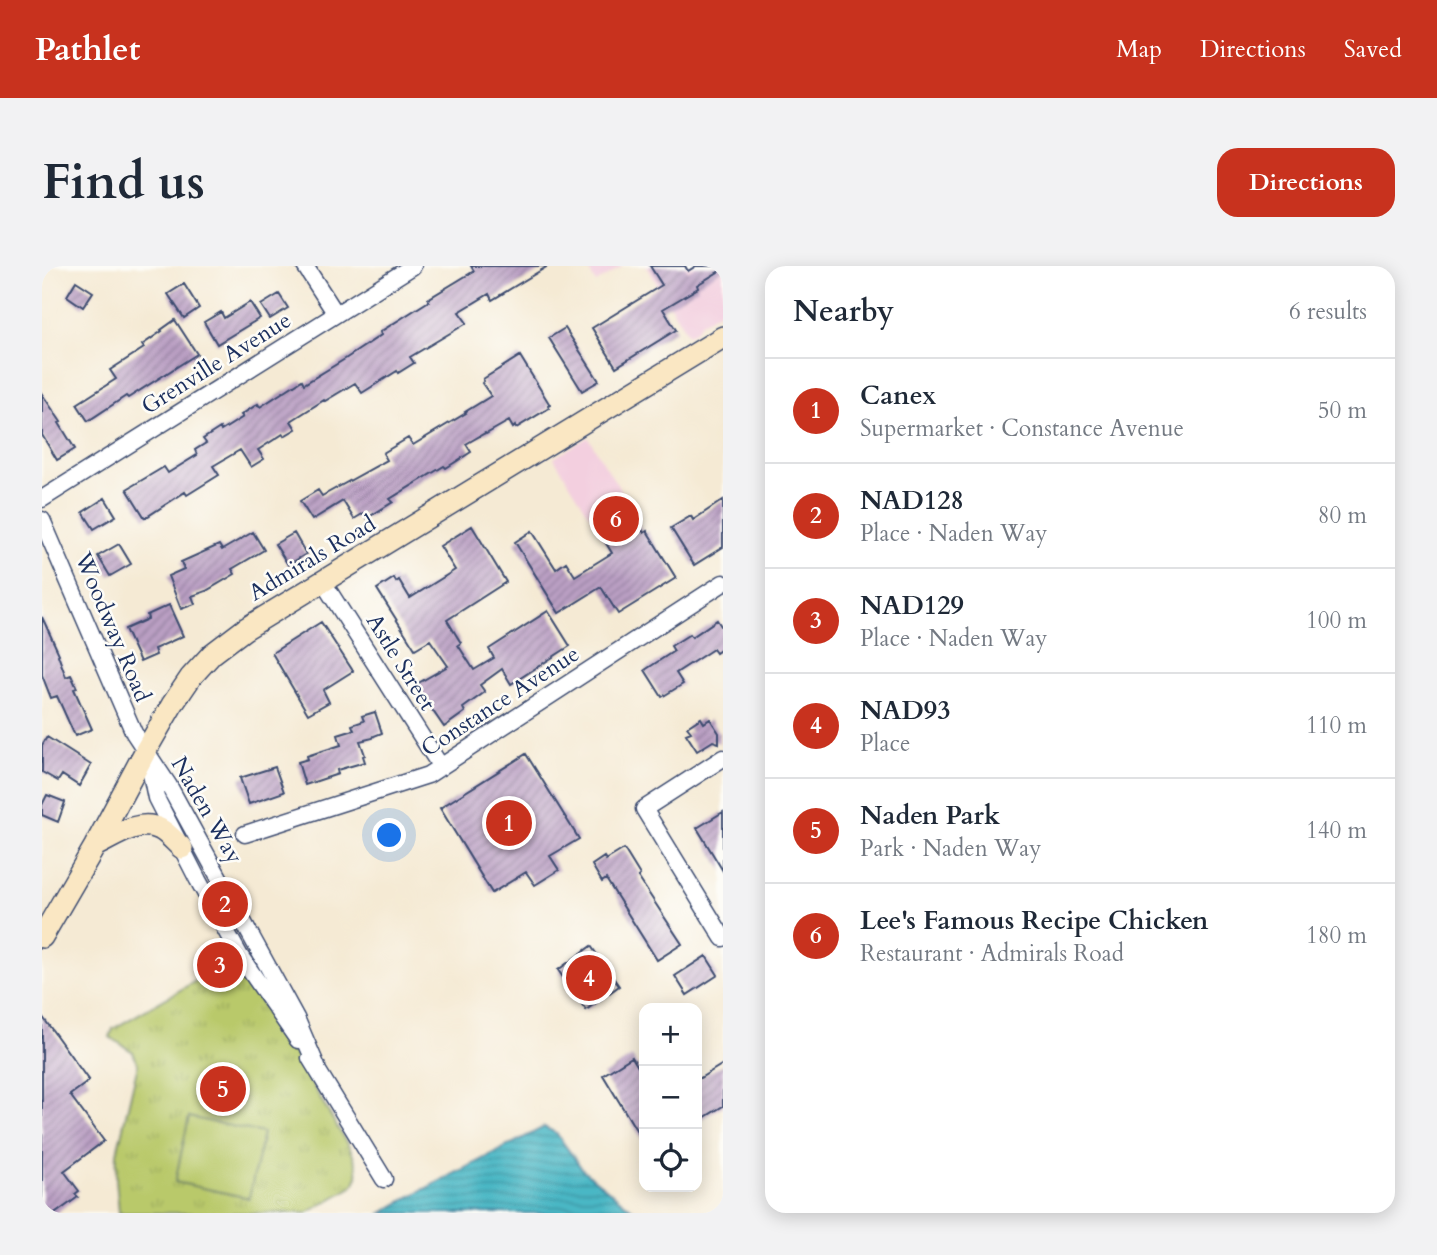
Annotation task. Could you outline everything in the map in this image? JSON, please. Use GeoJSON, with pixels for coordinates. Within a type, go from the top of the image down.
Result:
{"type":"FeatureCollection","features":[{"type":"Feature","properties":{"kind":"main road","name":"Admirals Road"},"geometry":{"type":"LineString","coordinates":[[42,936],[172,705],[212,654],[245,629],[723,337]]}},
{"type":"Feature","properties":{"kind":"main road"},"geometry":{"type":"LineString","coordinates":[[95,846],[132,828],[150,826],[162,830],[182,848]]}},
{"type":"Feature","properties":{"kind":"street"},"geometry":{"type":"LineString","coordinates":[[306,266],[336,314]]}},
{"type":"Feature","properties":{"kind":"street","name":"Grenville Avenue"},"geometry":{"type":"LineString","coordinates":[[42,499],[413,266]]}},
{"type":"Feature","properties":{"kind":"street","name":"Woodway Road"},"geometry":{"type":"LineString","coordinates":[[42,520],[133,729],[146,750]]}},
{"type":"Feature","properties":{"kind":"street","name":"Astle Street"},"geometry":{"type":"LineString","coordinates":[[323,582],[440,767]]}},
{"type":"Feature","properties":{"kind":"street","name":"Constance Avenue"},"geometry":{"type":"LineString","coordinates":[[246,834],[428,775],[723,583]]}},
{"type":"Feature","properties":{"kind":"street","name":"Naden Way"},"geometry":{"type":"LineString","coordinates":[[146,750],[156,798],[240,956],[317,1067],[384,1179]]}},
{"type":"Feature","properties":{"kind":"street","name":"Naden Way"},"geometry":{"type":"LineString","coordinates":[[146,750],[169,786],[296,1018],[317,1067]]}},
{"type":"Feature","properties":{"kind":"street"},"geometry":{"type":"LineString","coordinates":[[723,758],[644,809],[723,938]]}},
{"type":"Feature","properties":{"kind":"shaded area"},"geometry":{"type":"Polygon","coordinates":[[[586,266],[623,266],[596,283],[586,266]]]}},
{"type":"Feature","properties":{"kind":"shaded area"},"geometry":{"type":"Polygon","coordinates":[[[646,266],[723,266],[723,309],[688,335],[646,266]]]}},
{"type":"Feature","properties":{"kind":"shaded area"},"geometry":{"type":"Polygon","coordinates":[[[588,437],[638,519],[605,540],[554,458],[588,437]]]}},
{"type":"Feature","properties":{"kind":"green space"},"geometry":{"type":"Polygon","coordinates":[[[233,960],[288,1043],[350,1149],[357,1168],[357,1178],[352,1187],[307,1213],[119,1213],[117,1153],[138,1064],[133,1052],[110,1037],[113,1029],[213,971],[224,974],[228,963],[233,960]]]}},
{"type":"Feature","properties":{"kind":"green space"},"geometry":{"type":"Polygon","coordinates":[[[189,1117],[263,1133],[249,1198],[175,1182],[189,1117]]]}},
{"type":"Feature","properties":{"kind":"water"},"geometry":{"type":"Polygon","coordinates":[[[544,1127],[556,1133],[583,1170],[637,1213],[382,1213],[409,1197],[544,1127]]]}},
{"type":"Feature","properties":{"kind":"building"},"geometry":{"type":"Polygon","coordinates":[[[471,266],[548,266],[492,300],[489,294],[459,312],[467,323],[410,357],[414,363],[398,373],[397,371],[362,393],[355,383],[291,421],[296,429],[258,450],[264,459],[251,467],[240,450],[213,466],[219,475],[187,495],[185,492],[145,518],[127,489],[164,467],[168,473],[197,455],[195,450],[206,443],[203,439],[243,417],[241,415],[258,404],[260,407],[302,380],[304,384],[345,359],[381,335],[380,332],[429,301],[428,299],[474,271],[471,266]]]}},
{"type":"Feature","properties":{"kind":"building"},"geometry":{"type":"Polygon","coordinates":[[[650,266],[685,266],[688,271],[696,266],[723,266],[723,269],[663,309],[676,330],[616,367],[592,328],[662,285],[650,266]]]}},
{"type":"Feature","properties":{"kind":"building"},"geometry":{"type":"Polygon","coordinates":[[[76,281],[93,292],[83,307],[67,296],[76,281]]]}},
{"type":"Feature","properties":{"kind":"building"},"geometry":{"type":"Polygon","coordinates":[[[184,284],[199,308],[184,318],[168,294],[184,284]]]}},
{"type":"Feature","properties":{"kind":"building"},"geometry":{"type":"Polygon","coordinates":[[[279,294],[288,308],[270,319],[261,305],[279,294]]]}},
{"type":"Feature","properties":{"kind":"building"},"geometry":{"type":"Polygon","coordinates":[[[250,302],[260,318],[217,344],[204,322],[221,312],[224,318],[250,302]]]}},
{"type":"Feature","properties":{"kind":"building"},"geometry":{"type":"Polygon","coordinates":[[[175,320],[197,354],[88,421],[77,404],[116,379],[110,370],[144,348],[142,345],[175,320]]]}},
{"type":"Feature","properties":{"kind":"building"},"geometry":{"type":"Polygon","coordinates":[[[565,328],[599,381],[582,391],[549,338],[565,328]]]}},
{"type":"Feature","properties":{"kind":"building"},"geometry":{"type":"Polygon","coordinates":[[[520,356],[550,405],[549,408],[516,428],[513,428],[509,421],[466,444],[471,452],[390,499],[393,502],[367,518],[364,513],[354,519],[343,501],[312,520],[300,501],[318,490],[322,496],[387,460],[383,453],[408,438],[413,445],[466,413],[491,396],[482,383],[483,379],[520,356]]]}},
{"type":"Feature","properties":{"kind":"building"},"geometry":{"type":"Polygon","coordinates":[[[42,394],[75,449],[57,460],[42,435],[42,394]]]}},
{"type":"Feature","properties":{"kind":"building"},"geometry":{"type":"Polygon","coordinates":[[[105,498],[116,516],[94,529],[83,512],[105,498]]]}},
{"type":"Feature","properties":{"kind":"building"},"geometry":{"type":"Polygon","coordinates":[[[623,498],[676,578],[618,614],[601,587],[559,613],[515,542],[532,531],[556,569],[566,562],[575,576],[612,553],[599,532],[603,530],[594,516],[623,498]]]}},
{"type":"Feature","properties":{"kind":"building"},"geometry":{"type":"Polygon","coordinates":[[[723,500],[723,547],[694,565],[671,528],[691,516],[693,520],[723,500]]]}},
{"type":"Feature","properties":{"kind":"building"},"geometry":{"type":"Polygon","coordinates":[[[472,526],[506,582],[447,620],[461,643],[458,645],[474,670],[494,658],[489,649],[548,611],[570,646],[511,684],[502,669],[480,685],[485,692],[463,708],[465,712],[444,727],[415,685],[448,666],[430,640],[415,649],[377,589],[394,578],[396,582],[399,580],[410,598],[455,570],[440,546],[472,526]]]}},
{"type":"Feature","properties":{"kind":"building"},"geometry":{"type":"Polygon","coordinates":[[[253,532],[264,550],[232,569],[235,574],[192,596],[195,604],[181,609],[168,576],[184,569],[181,562],[219,545],[222,550],[253,532]]]}},
{"type":"Feature","properties":{"kind":"building"},"geometry":{"type":"Polygon","coordinates":[[[294,533],[306,554],[288,565],[275,544],[294,533]]]}},
{"type":"Feature","properties":{"kind":"building"},"geometry":{"type":"Polygon","coordinates":[[[119,544],[131,564],[110,576],[98,556],[119,544]]]}},
{"type":"Feature","properties":{"kind":"building"},"geometry":{"type":"Polygon","coordinates":[[[169,605],[183,636],[154,649],[156,655],[140,662],[125,629],[148,619],[147,615],[169,605]]]}},
{"type":"Feature","properties":{"kind":"building"},"geometry":{"type":"Polygon","coordinates":[[[42,617],[66,677],[71,675],[77,688],[74,689],[92,729],[75,736],[57,696],[51,698],[42,675],[42,617]]]}},
{"type":"Feature","properties":{"kind":"building"},"geometry":{"type":"Polygon","coordinates":[[[717,620],[723,629],[723,648],[716,653],[713,649],[676,673],[683,684],[662,697],[645,670],[674,651],[671,646],[690,634],[692,637],[717,620]]]}},
{"type":"Feature","properties":{"kind":"building"},"geometry":{"type":"Polygon","coordinates":[[[321,622],[353,671],[323,690],[329,702],[308,714],[272,653],[321,622]]]}},
{"type":"Feature","properties":{"kind":"building"},"geometry":{"type":"Polygon","coordinates":[[[375,712],[382,733],[360,741],[365,762],[337,770],[338,774],[305,785],[298,762],[308,759],[307,756],[341,745],[338,735],[354,730],[352,725],[364,721],[362,716],[375,712]]]}},
{"type":"Feature","properties":{"kind":"building"},"geometry":{"type":"Polygon","coordinates":[[[701,718],[704,723],[710,719],[719,733],[719,743],[713,741],[697,751],[686,734],[691,732],[687,727],[701,718]]]}},
{"type":"Feature","properties":{"kind":"building"},"geometry":{"type":"Polygon","coordinates":[[[47,737],[91,765],[79,786],[62,775],[58,781],[42,772],[42,745],[47,737]]]}},
{"type":"Feature","properties":{"kind":"building"},"geometry":{"type":"Polygon","coordinates":[[[526,754],[579,839],[550,856],[559,870],[535,885],[526,872],[492,893],[440,808],[526,754]]]}},
{"type":"Feature","properties":{"kind":"building"},"geometry":{"type":"Polygon","coordinates":[[[275,767],[284,792],[249,804],[240,778],[275,767]]]}},
{"type":"Feature","properties":{"kind":"building"},"geometry":{"type":"Polygon","coordinates":[[[47,795],[65,802],[58,822],[42,815],[42,805],[47,795]]]}},
{"type":"Feature","properties":{"kind":"building"},"geometry":{"type":"Polygon","coordinates":[[[723,812],[723,871],[697,828],[723,812]]]}},
{"type":"Feature","properties":{"kind":"building"},"geometry":{"type":"Polygon","coordinates":[[[624,849],[640,875],[638,877],[682,944],[657,960],[606,879],[602,882],[592,865],[624,849]]]}},
{"type":"Feature","properties":{"kind":"building"},"geometry":{"type":"Polygon","coordinates":[[[591,946],[619,986],[586,1010],[558,970],[591,946]]]}},
{"type":"Feature","properties":{"kind":"building"},"geometry":{"type":"Polygon","coordinates":[[[706,956],[718,975],[687,995],[675,976],[706,956]]]}},
{"type":"Feature","properties":{"kind":"building"},"geometry":{"type":"Polygon","coordinates":[[[217,958],[228,961],[224,975],[213,971],[217,958]]]}},
{"type":"Feature","properties":{"kind":"building"},"geometry":{"type":"Polygon","coordinates":[[[42,1016],[89,1081],[70,1095],[104,1141],[64,1171],[79,1191],[75,1194],[78,1197],[56,1213],[42,1213],[42,1016]]]}},
{"type":"Feature","properties":{"kind":"building"},"geometry":{"type":"Polygon","coordinates":[[[632,1057],[639,1069],[639,1135],[603,1075],[632,1057]]]}},
{"type":"Feature","properties":{"kind":"building"},"geometry":{"type":"Polygon","coordinates":[[[723,1064],[723,1106],[702,1119],[702,1077],[723,1064]]]}},
{"type":"Feature","properties":{"kind":"place","name":"Lee's Famous Recipe Chicken"},"geometry":{"type":"Point","coordinates":[616,519]}},
{"type":"Feature","properties":{"kind":"place","name":"Canex"},"geometry":{"type":"Point","coordinates":[509,823]}},
{"type":"Feature","properties":{"kind":"place","name":"NAD128"},"geometry":{"type":"Point","coordinates":[225,904]}},
{"type":"Feature","properties":{"kind":"place","name":"NAD129"},"geometry":{"type":"Point","coordinates":[220,965]}},
{"type":"Feature","properties":{"kind":"place","name":"NAD93"},"geometry":{"type":"Point","coordinates":[589,978]}},
{"type":"Feature","properties":{"kind":"place","name":"Naden Park"},"geometry":{"type":"Point","coordinates":[223,1089]}}]}
